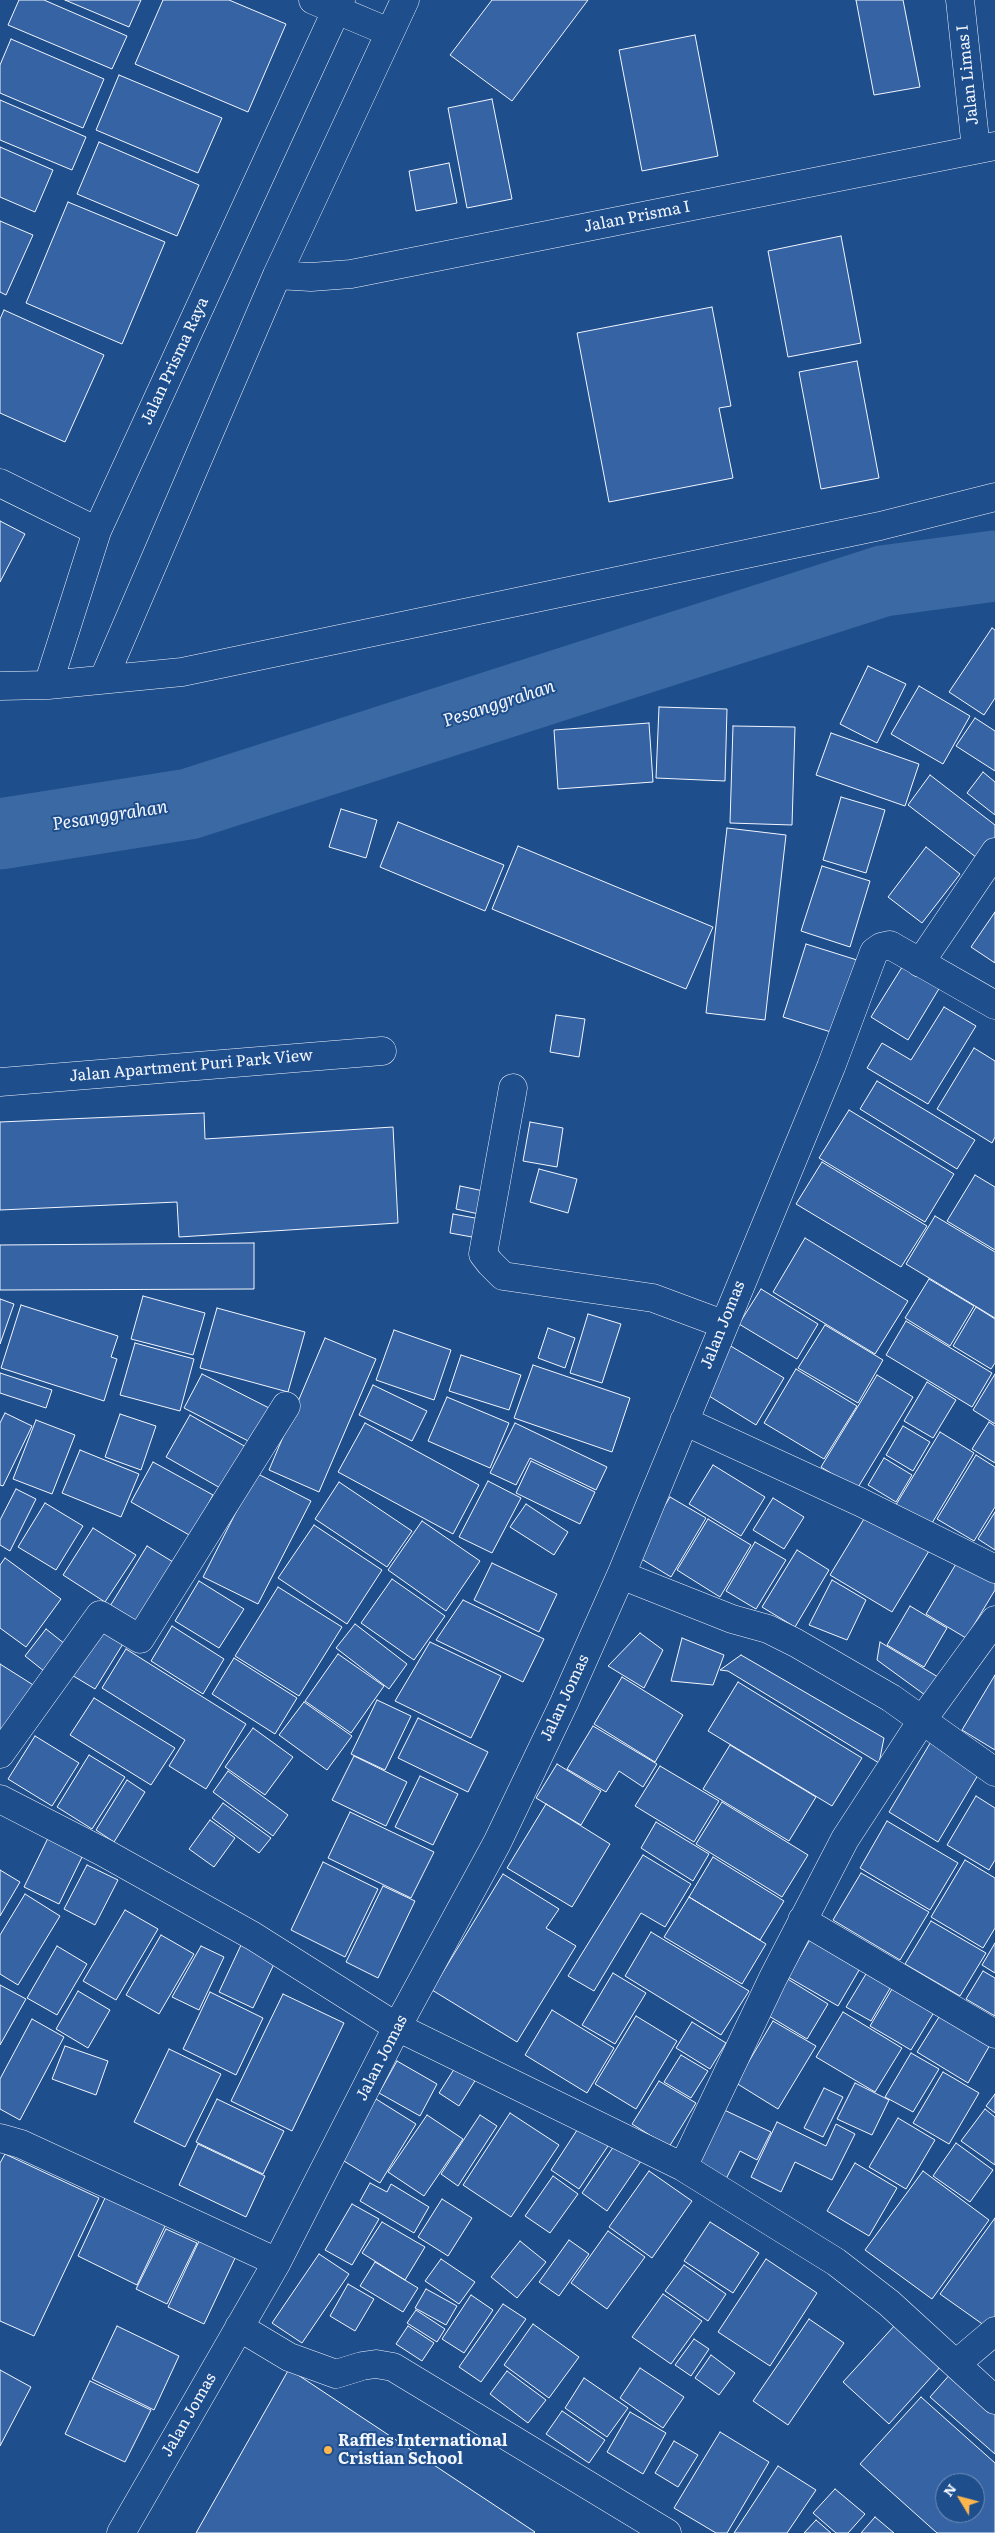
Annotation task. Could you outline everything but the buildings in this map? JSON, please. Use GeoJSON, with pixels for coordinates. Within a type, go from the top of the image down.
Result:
{"type":"FeatureCollection","features":[{"type":"Feature","properties":{"kind":"street"},"geometry":{"type":"LineString","coordinates":[[104,678],[277,275],[405,0]]}},
{"type":"Feature","properties":{"kind":"street","name":"Jalan Limas I"},"geometry":{"type":"LineString","coordinates":[[960,0],[985,148]]}},
{"type":"Feature","properties":{"kind":"street"},"geometry":{"type":"LineString","coordinates":[[330,4],[389,32]]}},
{"type":"Feature","properties":{"kind":"street","name":"Jalan Prisma Raya"},"geometry":{"type":"LineString","coordinates":[[48,684],[97,531],[330,4]]}},
{"type":"Feature","properties":{"kind":"street","name":"Jalan Prisma I"},"geometry":{"type":"LineString","coordinates":[[277,275],[311,277],[350,274],[985,148]]}},
{"type":"Feature","properties":{"kind":"street"},"geometry":{"type":"LineString","coordinates":[[0,483],[97,531]]}},
{"type":"Feature","properties":{"kind":"street"},"geometry":{"type":"LineString","coordinates":[[0,686],[48,684],[182,672],[880,526],[995,497]]}},
{"type":"Feature","properties":{"kind":"street"},"geometry":{"type":"LineString","coordinates":[[920,963],[995,852]]}},
{"type":"Feature","properties":{"kind":"street","name":"Jalan Jomas"},"geometry":{"type":"LineString","coordinates":[[121,2533],[277,2262],[397,2027],[497,1843],[564,1703],[621,1575],[830,1068],[874,952],[881,947],[890,945],[995,1005]]}},
{"type":"Feature","properties":{"kind":"street","name":"Jalan Apartment Puri Park View"},"geometry":{"type":"LineString","coordinates":[[0,1082],[382,1051]]}},
{"type":"Feature","properties":{"kind":"street"},"geometry":{"type":"LineString","coordinates":[[513,1088],[483,1254],[490,1263],[503,1276],[653,1298],[723,1324]]}},
{"type":"Feature","properties":{"kind":"street"},"geometry":{"type":"LineString","coordinates":[[0,1754],[100,1615],[140,1639],[286,1406]]}},
{"type":"Feature","properties":{"kind":"street"},"geometry":{"type":"LineString","coordinates":[[684,1420],[860,1502],[995,1569]]}},
{"type":"Feature","properties":{"kind":"street"},"geometry":{"type":"LineString","coordinates":[[621,1575],[732,1618],[768,1629],[796,1643],[923,1719],[995,1772]]}},
{"type":"Feature","properties":{"kind":"street"},"geometry":{"type":"LineString","coordinates":[[684,2167],[802,1920],[845,1840],[923,1719],[995,1620]]}},
{"type":"Feature","properties":{"kind":"street"},"geometry":{"type":"LineString","coordinates":[[0,1799],[103,1852],[245,1931],[397,2027],[684,2167],[836,2262],[889,2303],[995,2400]]}},
{"type":"Feature","properties":{"kind":"street"},"geometry":{"type":"LineString","coordinates":[[802,1920],[995,2034]]}},
{"type":"Feature","properties":{"kind":"street"},"geometry":{"type":"LineString","coordinates":[[0,2138],[21,2144],[277,2262]]}},
{"type":"Feature","properties":{"kind":"street"},"geometry":{"type":"LineString","coordinates":[[239,2327],[289,2356],[336,2374],[369,2365],[393,2367],[666,2533]]}},
{"type":"Feature","properties":{"kind":"street"},"geometry":{"type":"LineString","coordinates":[[956,2364],[995,2331]]}},
{"type":"Feature","properties":{"kind":"waterway","name":"Pesanggrahan"},"geometry":{"type":"LineString","coordinates":[[0,834],[189,804],[883,581],[995,566]]}},
{"type":"Feature","properties":{"kind":"place","name":"Raffles International Cristian School"},"geometry":{"type":"Point","coordinates":[328,2450]}}]}
